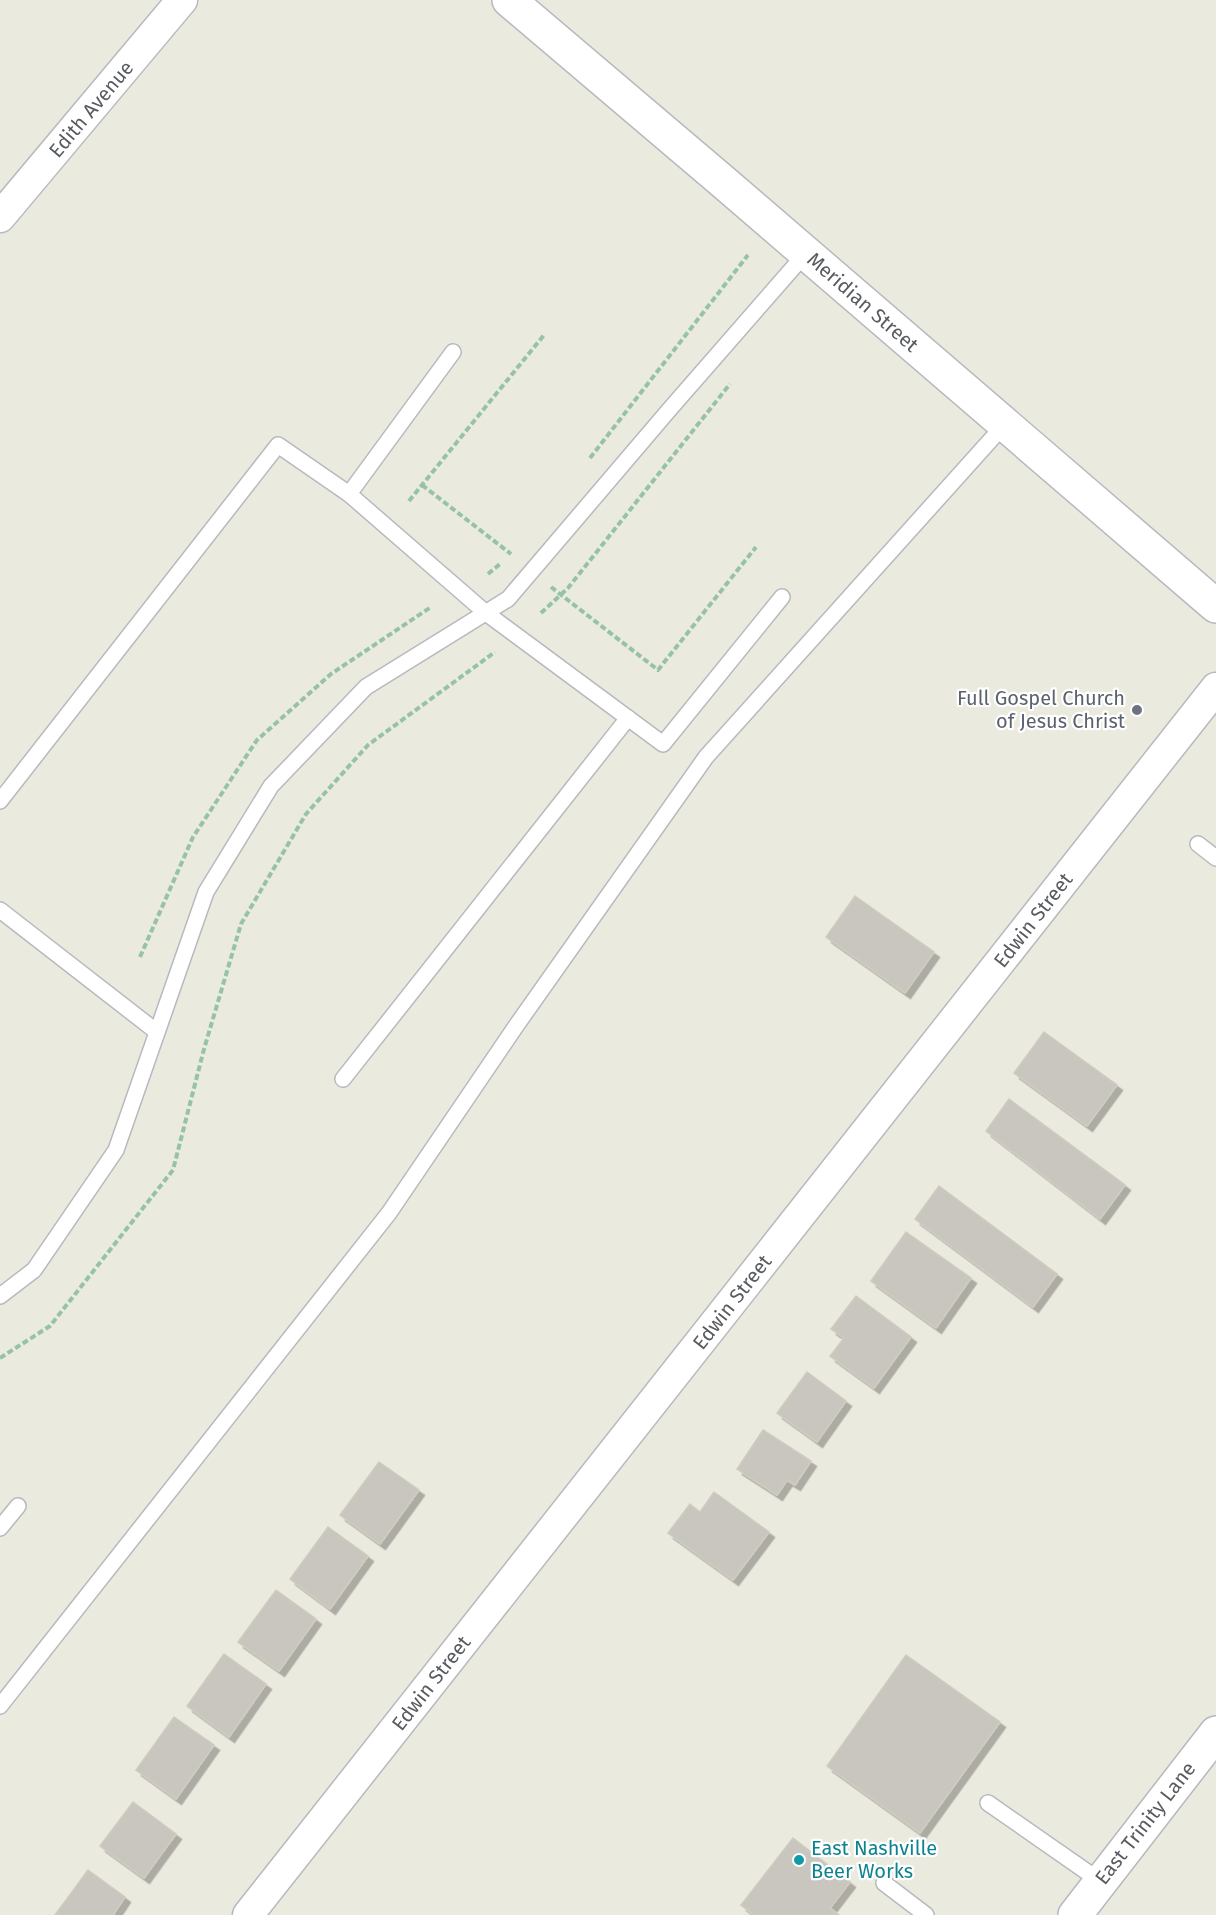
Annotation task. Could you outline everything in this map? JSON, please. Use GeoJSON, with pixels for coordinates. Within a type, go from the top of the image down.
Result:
{"type":"FeatureCollection","features":[{"type":"Feature","properties":{"kind":"street","name":"Edith Avenue"},"geometry":{"type":"LineString","coordinates":[[0,217],[182,0]]}},
{"type":"Feature","properties":{"kind":"street","name":"Meridian Street"},"geometry":{"type":"LineString","coordinates":[[509,0],[1216,606]]}},
{"type":"Feature","properties":{"kind":"street","name":"Edwin Street"},"geometry":{"type":"LineString","coordinates":[[248,1915],[1216,688]]}},
{"type":"Feature","properties":{"kind":"street","name":"East Trinity Lane"},"geometry":{"type":"LineString","coordinates":[[1075,1915],[1216,1732]]}},
{"type":"Feature","properties":{"kind":"lane"},"geometry":{"type":"LineString","coordinates":[[0,1296],[34,1270],[116,1150],[206,892],[271,786],[366,687],[508,598],[806,253]]}},
{"type":"Feature","properties":{"kind":"lane"},"geometry":{"type":"LineString","coordinates":[[349,494],[453,352]]}},
{"type":"Feature","properties":{"kind":"lane"},"geometry":{"type":"LineString","coordinates":[[0,1706],[388,1213],[516,1026],[706,757],[1005,424]]}},
{"type":"Feature","properties":{"kind":"lane"},"geometry":{"type":"LineString","coordinates":[[0,801],[278,445],[349,494],[486,613],[663,744],[782,597]]}},
{"type":"Feature","properties":{"kind":"lane"},"geometry":{"type":"LineString","coordinates":[[343,1078],[628,718]]}},
{"type":"Feature","properties":{"kind":"lane"},"geometry":{"type":"LineString","coordinates":[[1198,844],[1216,858]]}},
{"type":"Feature","properties":{"kind":"lane"},"geometry":{"type":"LineString","coordinates":[[0,910],[157,1032]]}},
{"type":"Feature","properties":{"kind":"lane"},"geometry":{"type":"LineString","coordinates":[[0,1528],[18,1506]]}},
{"type":"Feature","properties":{"kind":"lane"},"geometry":{"type":"LineString","coordinates":[[988,1803],[1100,1881]]}},
{"type":"Feature","properties":{"kind":"lane"},"geometry":{"type":"LineString","coordinates":[[884,1883],[926,1915]]}},
{"type":"Feature","properties":{"kind":"path"},"geometry":{"type":"LineString","coordinates":[[584,466],[748,255]]}},
{"type":"Feature","properties":{"kind":"path"},"geometry":{"type":"LineString","coordinates":[[409,501],[544,335]]}},
{"type":"Feature","properties":{"kind":"path"},"geometry":{"type":"LineString","coordinates":[[541,613],[575,579],[731,383]]}},
{"type":"Feature","properties":{"kind":"path"},"geometry":{"type":"LineString","coordinates":[[422,485],[512,555]]}},
{"type":"Feature","properties":{"kind":"path"},"geometry":{"type":"LineString","coordinates":[[550,586],[658,670],[756,547]]}},
{"type":"Feature","properties":{"kind":"path"},"geometry":{"type":"LineString","coordinates":[[488,574],[520,549]]}},
{"type":"Feature","properties":{"kind":"path"},"geometry":{"type":"LineString","coordinates":[[0,1358],[50,1326],[173,1170],[204,1048],[241,924],[306,814],[368,745],[502,646]]}},
{"type":"Feature","properties":{"kind":"building"},"geometry":{"type":"Polygon","coordinates":[[[855,896],[934,952],[905,993],[826,937],[855,896]]]}},
{"type":"Feature","properties":{"kind":"building"},"geometry":{"type":"Polygon","coordinates":[[[1044,1032],[1117,1085],[1087,1126],[1014,1073],[1044,1032]]]}},
{"type":"Feature","properties":{"kind":"building"},"geometry":{"type":"Polygon","coordinates":[[[1009,1099],[1125,1185],[1100,1219],[986,1131],[1009,1099]]]}},
{"type":"Feature","properties":{"kind":"building"},"geometry":{"type":"Polygon","coordinates":[[[939,1186],[1057,1274],[1033,1307],[915,1219],[939,1186]]]}},
{"type":"Feature","properties":{"kind":"building"},"geometry":{"type":"Polygon","coordinates":[[[906,1232],[971,1278],[936,1328],[871,1281],[906,1232]]]}},
{"type":"Feature","properties":{"kind":"building"},"geometry":{"type":"Polygon","coordinates":[[[856,1296],[911,1337],[874,1388],[830,1356],[844,1338],[831,1329],[856,1296]]]}},
{"type":"Feature","properties":{"kind":"building"},"geometry":{"type":"Polygon","coordinates":[[[807,1372],[846,1401],[817,1442],[777,1413],[807,1372]]]}},
{"type":"Feature","properties":{"kind":"building"},"geometry":{"type":"Polygon","coordinates":[[[763,1430],[811,1461],[795,1485],[787,1480],[777,1495],[737,1469],[763,1430]]]}},
{"type":"Feature","properties":{"kind":"building"},"geometry":{"type":"Polygon","coordinates":[[[379,1462],[419,1490],[380,1544],[340,1515],[379,1462]]]}},
{"type":"Feature","properties":{"kind":"building"},"geometry":{"type":"Polygon","coordinates":[[[714,1492],[769,1532],[733,1580],[668,1533],[690,1504],[700,1512],[714,1492]]]}},
{"type":"Feature","properties":{"kind":"building"},"geometry":{"type":"Polygon","coordinates":[[[328,1527],[368,1556],[330,1609],[290,1579],[328,1527]]]}},
{"type":"Feature","properties":{"kind":"building"},"geometry":{"type":"Polygon","coordinates":[[[276,1590],[316,1619],[279,1671],[238,1642],[276,1590]]]}},
{"type":"Feature","properties":{"kind":"building"},"geometry":{"type":"Polygon","coordinates":[[[224,1654],[266,1684],[229,1737],[187,1706],[224,1654]]]}},
{"type":"Feature","properties":{"kind":"building"},"geometry":{"type":"Polygon","coordinates":[[[906,1655],[1000,1722],[920,1833],[827,1766],[906,1655]]]}},
{"type":"Feature","properties":{"kind":"building"},"geometry":{"type":"Polygon","coordinates":[[[174,1717],[214,1745],[176,1799],[136,1770],[174,1717]]]}},
{"type":"Feature","properties":{"kind":"building"},"geometry":{"type":"Polygon","coordinates":[[[133,1802],[176,1834],[144,1878],[100,1846],[133,1802]]]}},
{"type":"Feature","properties":{"kind":"building","name":"East Nashville Beer Works"},"geometry":{"type":"Polygon","coordinates":[[[793,1838],[850,1882],[830,1908],[839,1915],[754,1915],[741,1905],[793,1838]]]}},
{"type":"Feature","properties":{"kind":"building"},"geometry":{"type":"Polygon","coordinates":[[[88,1870],[125,1897],[113,1915],[55,1915],[88,1870]]]}},
{"type":"Feature","properties":{"kind":"place","name":"Full Gospel Church of Jesus Christ"},"geometry":{"type":"Point","coordinates":[1137,710]}},
{"type":"Feature","properties":{"kind":"place","name":"East Nashville Beer Works"},"geometry":{"type":"Point","coordinates":[799,1860]}}]}
